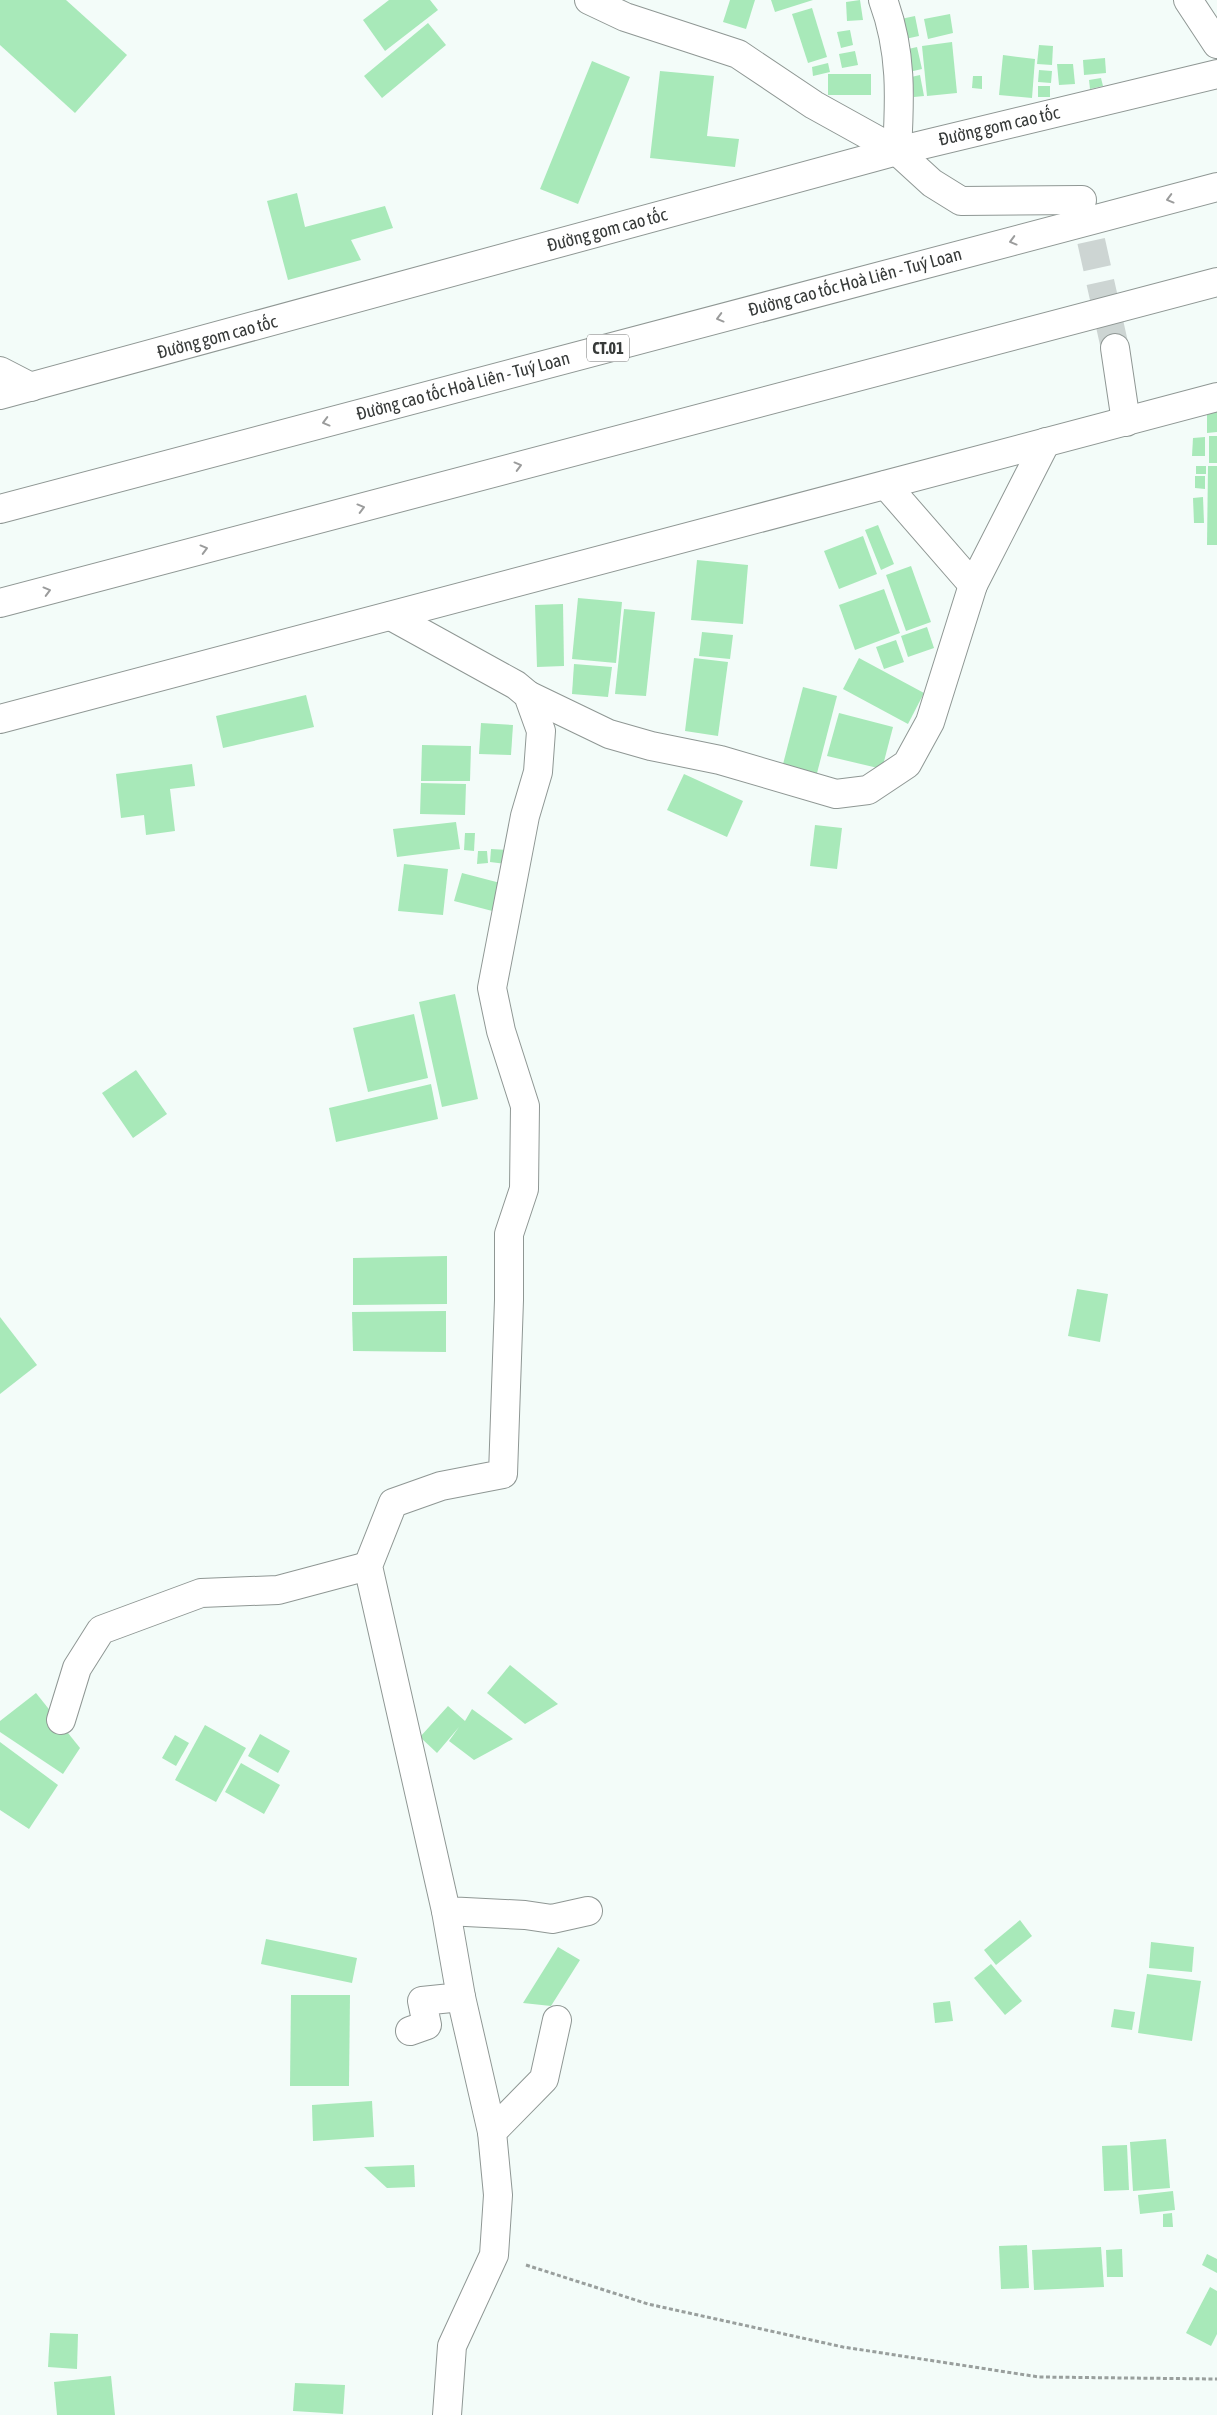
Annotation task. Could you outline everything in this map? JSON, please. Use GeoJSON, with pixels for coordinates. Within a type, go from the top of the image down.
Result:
{"type":"FeatureCollection","features":[{"type":"Feature","properties":{"kind":"main road"},"geometry":{"type":"LineString","coordinates":[[589,0],[625,17],[738,54],[814,105],[897,151],[932,183],[961,201],[1082,200]]}},
{"type":"Feature","properties":{"kind":"main road"},"geometry":{"type":"LineString","coordinates":[[883,0],[892,23],[900,87],[897,151]]}},
{"type":"Feature","properties":{"kind":"main road"},"geometry":{"type":"LineString","coordinates":[[1188,0],[1217,44]]}},
{"type":"Feature","properties":{"kind":"main road","name":"Đường gom cao tốc"},"geometry":{"type":"LineString","coordinates":[[0,396],[897,151],[1217,74]]}},
{"type":"Feature","properties":{"kind":"main road","name":"Đường cao tốc Hoà Liên - Tuý Loan"},"geometry":{"type":"LineString","coordinates":[[0,509],[1217,187]]}},
{"type":"Feature","properties":{"kind":"main road"},"geometry":{"type":"LineString","coordinates":[[0,604],[1217,282]]}},
{"type":"Feature","properties":{"kind":"main road"},"geometry":{"type":"LineString","coordinates":[[1115,348],[1126,422]]}},
{"type":"Feature","properties":{"kind":"main road"},"geometry":{"type":"LineString","coordinates":[[0,371],[31,387]]}},
{"type":"Feature","properties":{"kind":"main road"},"geometry":{"type":"LineString","coordinates":[[0,719],[1217,398]]}},
{"type":"Feature","properties":{"kind":"main road"},"geometry":{"type":"LineString","coordinates":[[391,616],[516,685],[528,695],[609,734],[642,744],[720,760],[836,794],[868,790],[907,764],[930,722],[972,585],[1046,442]]}},
{"type":"Feature","properties":{"kind":"main road"},"geometry":{"type":"LineString","coordinates":[[886,485],[972,585]]}},
{"type":"Feature","properties":{"kind":"main road"},"geometry":{"type":"LineString","coordinates":[[447,2415],[452,2346],[494,2255],[498,2195],[492,2132],[461,1997],[446,1911],[368,1566],[393,1504],[440,1486],[503,1474],[509,1300],[509,1234],[524,1189],[525,1106],[501,1031],[492,988],[525,816],[538,772],[541,731],[528,695]]}},
{"type":"Feature","properties":{"kind":"main road"},"geometry":{"type":"LineString","coordinates":[[62,1720],[77,1668],[101,1630],[201,1593],[278,1590],[368,1566]]}},
{"type":"Feature","properties":{"kind":"main road"},"geometry":{"type":"LineString","coordinates":[[446,1911],[552,1919],[588,1911]]}},
{"type":"Feature","properties":{"kind":"main road"},"geometry":{"type":"LineString","coordinates":[[410,2031],[427,2025],[422,2001],[461,1997]]}},
{"type":"Feature","properties":{"kind":"main road"},"geometry":{"type":"LineString","coordinates":[[492,2132],[544,2079],[557,2020]]}},
{"type":"Feature","properties":{"kind":"path"},"geometry":{"type":"LineString","coordinates":[[494,2255],[648,2304],[842,2347],[1038,2377],[1217,2379]]}},
{"type":"Feature","properties":{"kind":"building"},"geometry":{"type":"Polygon","coordinates":[[[0,0],[66,0],[127,55],[75,113],[0,45],[0,0]]]}},
{"type":"Feature","properties":{"kind":"building"},"geometry":{"type":"Polygon","coordinates":[[[389,0],[430,0],[438,10],[385,51],[363,20],[389,0]]]}},
{"type":"Feature","properties":{"kind":"building"},"geometry":{"type":"Polygon","coordinates":[[[730,0],[755,0],[746,29],[723,22],[730,0]]]}},
{"type":"Feature","properties":{"kind":"building"},"geometry":{"type":"Polygon","coordinates":[[[771,0],[813,0],[775,12],[771,0]]]}},
{"type":"Feature","properties":{"kind":"building"},"geometry":{"type":"Polygon","coordinates":[[[860,0],[863,20],[847,21],[846,2],[860,0]]]}},
{"type":"Feature","properties":{"kind":"building"},"geometry":{"type":"Polygon","coordinates":[[[812,8],[827,57],[808,63],[792,14],[812,8]]]}},
{"type":"Feature","properties":{"kind":"building"},"geometry":{"type":"Polygon","coordinates":[[[950,14],[953,33],[928,39],[924,19],[950,14]]]}},
{"type":"Feature","properties":{"kind":"building"},"geometry":{"type":"Polygon","coordinates":[[[915,16],[919,36],[905,39],[901,19],[915,16]]]}},
{"type":"Feature","properties":{"kind":"building"},"geometry":{"type":"Polygon","coordinates":[[[428,23],[446,45],[382,98],[364,76],[428,23]]]}},
{"type":"Feature","properties":{"kind":"building"},"geometry":{"type":"Polygon","coordinates":[[[850,30],[853,45],[841,48],[837,32],[850,30]]]}},
{"type":"Feature","properties":{"kind":"building"},"geometry":{"type":"Polygon","coordinates":[[[952,42],[957,93],[927,96],[922,46],[952,42]]]}},
{"type":"Feature","properties":{"kind":"building"},"geometry":{"type":"Polygon","coordinates":[[[1039,45],[1053,46],[1052,65],[1037,64],[1039,45]]]}},
{"type":"Feature","properties":{"kind":"building"},"geometry":{"type":"Polygon","coordinates":[[[917,47],[922,69],[909,72],[904,50],[917,47]]]}},
{"type":"Feature","properties":{"kind":"building"},"geometry":{"type":"Polygon","coordinates":[[[855,51],[858,65],[842,68],[839,54],[855,51]]]}},
{"type":"Feature","properties":{"kind":"building"},"geometry":{"type":"Polygon","coordinates":[[[1003,55],[1035,59],[1032,98],[999,95],[1003,55]]]}},
{"type":"Feature","properties":{"kind":"building"},"geometry":{"type":"Polygon","coordinates":[[[1105,58],[1106,73],[1084,75],[1083,60],[1105,58]]]}},
{"type":"Feature","properties":{"kind":"building"},"geometry":{"type":"Polygon","coordinates":[[[592,61],[630,77],[578,204],[540,189],[592,61]]]}},
{"type":"Feature","properties":{"kind":"building"},"geometry":{"type":"Polygon","coordinates":[[[828,63],[830,72],[813,76],[812,67],[828,63]]]}},
{"type":"Feature","properties":{"kind":"building"},"geometry":{"type":"Polygon","coordinates":[[[1057,64],[1073,64],[1075,84],[1059,85],[1057,64]]]}},
{"type":"Feature","properties":{"kind":"building"},"geometry":{"type":"Polygon","coordinates":[[[1039,70],[1052,71],[1051,83],[1038,82],[1039,70]]]}},
{"type":"Feature","properties":{"kind":"building"},"geometry":{"type":"Polygon","coordinates":[[[660,71],[714,76],[707,136],[739,139],[735,167],[650,158],[660,71]]]}},
{"type":"Feature","properties":{"kind":"building"},"geometry":{"type":"Polygon","coordinates":[[[828,74],[871,74],[871,95],[828,95],[828,74]]]}},
{"type":"Feature","properties":{"kind":"building"},"geometry":{"type":"Polygon","coordinates":[[[920,75],[924,96],[914,97],[911,77],[920,75]]]}},
{"type":"Feature","properties":{"kind":"building"},"geometry":{"type":"Polygon","coordinates":[[[973,76],[982,76],[982,89],[972,88],[973,76]]]}},
{"type":"Feature","properties":{"kind":"building"},"geometry":{"type":"Polygon","coordinates":[[[1101,78],[1103,86],[1090,89],[1089,80],[1101,78]]]}},
{"type":"Feature","properties":{"kind":"building"},"geometry":{"type":"Polygon","coordinates":[[[1038,86],[1050,86],[1050,97],[1038,97],[1038,86]]]}},
{"type":"Feature","properties":{"kind":"building"},"geometry":{"type":"Polygon","coordinates":[[[297,193],[305,227],[385,206],[393,228],[351,240],[361,260],[288,280],[267,201],[297,193]]]}},
{"type":"Feature","properties":{"kind":"building"},"geometry":{"type":"Polygon","coordinates":[[[1207,412],[1217,412],[1217,432],[1207,433],[1207,412]]]}},
{"type":"Feature","properties":{"kind":"building"},"geometry":{"type":"Polygon","coordinates":[[[1209,436],[1217,436],[1217,463],[1209,463],[1209,436]]]}},
{"type":"Feature","properties":{"kind":"building"},"geometry":{"type":"Polygon","coordinates":[[[1205,437],[1205,456],[1192,456],[1193,438],[1205,437]]]}},
{"type":"Feature","properties":{"kind":"building"},"geometry":{"type":"Polygon","coordinates":[[[1196,466],[1206,466],[1206,474],[1196,474],[1196,466]]]}},
{"type":"Feature","properties":{"kind":"building"},"geometry":{"type":"Polygon","coordinates":[[[1208,466],[1217,466],[1217,545],[1207,545],[1208,466]]]}},
{"type":"Feature","properties":{"kind":"building"},"geometry":{"type":"Polygon","coordinates":[[[1195,476],[1205,476],[1205,489],[1195,488],[1195,476]]]}},
{"type":"Feature","properties":{"kind":"building"},"geometry":{"type":"Polygon","coordinates":[[[1203,497],[1204,523],[1194,523],[1193,498],[1203,497]]]}},
{"type":"Feature","properties":{"kind":"building"},"geometry":{"type":"Polygon","coordinates":[[[878,525],[894,564],[881,570],[865,530],[878,525]]]}},
{"type":"Feature","properties":{"kind":"building"},"geometry":{"type":"Polygon","coordinates":[[[863,536],[877,574],[839,589],[824,551],[863,536]]]}},
{"type":"Feature","properties":{"kind":"building"},"geometry":{"type":"Polygon","coordinates":[[[697,560],[748,565],[743,624],[691,620],[697,560]]]}},
{"type":"Feature","properties":{"kind":"building"},"geometry":{"type":"Polygon","coordinates":[[[911,566],[931,622],[906,631],[886,575],[911,566]]]}},
{"type":"Feature","properties":{"kind":"building"},"geometry":{"type":"Polygon","coordinates":[[[884,589],[900,633],[855,650],[839,605],[884,589]]]}},
{"type":"Feature","properties":{"kind":"building"},"geometry":{"type":"Polygon","coordinates":[[[578,598],[622,602],[616,663],[572,659],[578,598]]]}},
{"type":"Feature","properties":{"kind":"building"},"geometry":{"type":"Polygon","coordinates":[[[563,604],[564,666],[537,667],[535,605],[563,604]]]}},
{"type":"Feature","properties":{"kind":"building"},"geometry":{"type":"Polygon","coordinates":[[[624,609],[655,612],[646,696],[615,694],[624,609]]]}},
{"type":"Feature","properties":{"kind":"building"},"geometry":{"type":"Polygon","coordinates":[[[927,627],[934,648],[908,657],[901,636],[927,627]]]}},
{"type":"Feature","properties":{"kind":"building"},"geometry":{"type":"Polygon","coordinates":[[[702,632],[733,635],[730,659],[699,656],[702,632]]]}},
{"type":"Feature","properties":{"kind":"building"},"geometry":{"type":"Polygon","coordinates":[[[896,640],[904,662],[884,669],[876,647],[896,640]]]}},
{"type":"Feature","properties":{"kind":"building"},"geometry":{"type":"Polygon","coordinates":[[[694,658],[728,662],[718,736],[685,731],[694,658]]]}},
{"type":"Feature","properties":{"kind":"building"},"geometry":{"type":"Polygon","coordinates":[[[859,658],[924,693],[908,724],[843,689],[859,658]]]}},
{"type":"Feature","properties":{"kind":"building"},"geometry":{"type":"Polygon","coordinates":[[[574,664],[612,667],[608,697],[572,694],[574,664]]]}},
{"type":"Feature","properties":{"kind":"building"},"geometry":{"type":"Polygon","coordinates":[[[803,687],[837,696],[816,777],[782,768],[803,687]]]}},
{"type":"Feature","properties":{"kind":"building"},"geometry":{"type":"Polygon","coordinates":[[[306,695],[314,727],[223,748],[216,716],[306,695]]]}},
{"type":"Feature","properties":{"kind":"building"},"geometry":{"type":"Polygon","coordinates":[[[839,713],[893,727],[882,769],[827,756],[839,713]]]}},
{"type":"Feature","properties":{"kind":"building"},"geometry":{"type":"Polygon","coordinates":[[[481,723],[513,725],[511,755],[479,754],[481,723]]]}},
{"type":"Feature","properties":{"kind":"building"},"geometry":{"type":"Polygon","coordinates":[[[422,745],[471,746],[470,781],[421,781],[422,745]]]}},
{"type":"Feature","properties":{"kind":"building"},"geometry":{"type":"Polygon","coordinates":[[[192,764],[195,786],[170,789],[175,831],[146,835],[144,815],[121,818],[116,774],[192,764]]]}},
{"type":"Feature","properties":{"kind":"building"},"geometry":{"type":"Polygon","coordinates":[[[684,774],[743,801],[727,837],[667,810],[684,774]]]}},
{"type":"Feature","properties":{"kind":"building"},"geometry":{"type":"Polygon","coordinates":[[[421,783],[466,784],[465,815],[420,814],[421,783]]]}},
{"type":"Feature","properties":{"kind":"building"},"geometry":{"type":"Polygon","coordinates":[[[456,822],[460,849],[397,857],[393,829],[456,822]]]}},
{"type":"Feature","properties":{"kind":"building"},"geometry":{"type":"Polygon","coordinates":[[[815,825],[842,828],[837,869],[810,866],[815,825]]]}},
{"type":"Feature","properties":{"kind":"building"},"geometry":{"type":"Polygon","coordinates":[[[465,833],[475,833],[474,851],[464,850],[465,833]]]}},
{"type":"Feature","properties":{"kind":"building"},"geometry":{"type":"Polygon","coordinates":[[[491,849],[508,850],[506,864],[490,862],[491,849]]]}},
{"type":"Feature","properties":{"kind":"building"},"geometry":{"type":"Polygon","coordinates":[[[478,851],[487,851],[488,863],[477,864],[478,851]]]}},
{"type":"Feature","properties":{"kind":"building"},"geometry":{"type":"Polygon","coordinates":[[[404,864],[448,869],[443,915],[398,911],[404,864]]]}},
{"type":"Feature","properties":{"kind":"building"},"geometry":{"type":"Polygon","coordinates":[[[462,873],[508,885],[500,913],[454,901],[462,873]]]}},
{"type":"Feature","properties":{"kind":"building"},"geometry":{"type":"Polygon","coordinates":[[[455,994],[478,1099],[442,1107],[419,1002],[455,994]]]}},
{"type":"Feature","properties":{"kind":"building"},"geometry":{"type":"Polygon","coordinates":[[[414,1014],[428,1078],[368,1092],[353,1028],[414,1014]]]}},
{"type":"Feature","properties":{"kind":"building"},"geometry":{"type":"Polygon","coordinates":[[[136,1070],[167,1114],[133,1138],[102,1093],[136,1070]]]}},
{"type":"Feature","properties":{"kind":"building"},"geometry":{"type":"Polygon","coordinates":[[[431,1084],[438,1119],[336,1142],[329,1108],[431,1084]]]}},
{"type":"Feature","properties":{"kind":"building"},"geometry":{"type":"Polygon","coordinates":[[[447,1256],[447,1304],[353,1305],[353,1258],[447,1256]]]}},
{"type":"Feature","properties":{"kind":"building"},"geometry":{"type":"Polygon","coordinates":[[[1077,1289],[1108,1294],[1100,1342],[1068,1336],[1077,1289]]]}},
{"type":"Feature","properties":{"kind":"building"},"geometry":{"type":"Polygon","coordinates":[[[446,1311],[446,1352],[353,1351],[352,1312],[446,1311]]]}},
{"type":"Feature","properties":{"kind":"building"},"geometry":{"type":"Polygon","coordinates":[[[0,1317],[37,1365],[0,1394],[0,1317]]]}},
{"type":"Feature","properties":{"kind":"building"},"geometry":{"type":"Polygon","coordinates":[[[510,1665],[558,1704],[525,1724],[487,1693],[510,1665]]]}},
{"type":"Feature","properties":{"kind":"building"},"geometry":{"type":"Polygon","coordinates":[[[36,1693],[80,1748],[63,1774],[0,1732],[0,1721],[36,1693]]]}},
{"type":"Feature","properties":{"kind":"building"},"geometry":{"type":"Polygon","coordinates":[[[448,1706],[465,1721],[472,1709],[513,1739],[474,1760],[449,1741],[459,1727],[437,1753],[420,1737],[448,1706]]]}},
{"type":"Feature","properties":{"kind":"building"},"geometry":{"type":"Polygon","coordinates":[[[205,1725],[246,1748],[216,1802],[175,1780],[205,1725]]]}},
{"type":"Feature","properties":{"kind":"building"},"geometry":{"type":"Polygon","coordinates":[[[260,1734],[290,1751],[278,1773],[248,1756],[260,1734]]]}},
{"type":"Feature","properties":{"kind":"building"},"geometry":{"type":"Polygon","coordinates":[[[175,1735],[189,1743],[176,1766],[162,1758],[175,1735]]]}},
{"type":"Feature","properties":{"kind":"building"},"geometry":{"type":"Polygon","coordinates":[[[0,1742],[58,1785],[29,1829],[0,1810],[0,1742]]]}},
{"type":"Feature","properties":{"kind":"building"},"geometry":{"type":"Polygon","coordinates":[[[241,1763],[280,1785],[264,1814],[225,1792],[241,1763]]]}},
{"type":"Feature","properties":{"kind":"building"},"geometry":{"type":"Polygon","coordinates":[[[1020,1920],[1032,1936],[996,1965],[984,1950],[1020,1920]]]}},
{"type":"Feature","properties":{"kind":"building"},"geometry":{"type":"Polygon","coordinates":[[[266,1939],[357,1958],[352,1983],[261,1964],[266,1939]]]}},
{"type":"Feature","properties":{"kind":"building"},"geometry":{"type":"Polygon","coordinates":[[[1151,1942],[1194,1947],[1192,1972],[1149,1968],[1151,1942]]]}},
{"type":"Feature","properties":{"kind":"building"},"geometry":{"type":"Polygon","coordinates":[[[558,1947],[580,1960],[551,2006],[523,2003],[558,1947]]]}},
{"type":"Feature","properties":{"kind":"building"},"geometry":{"type":"Polygon","coordinates":[[[991,1964],[1022,2001],[1005,2015],[974,1978],[991,1964]]]}},
{"type":"Feature","properties":{"kind":"building"},"geometry":{"type":"Polygon","coordinates":[[[1147,1974],[1201,1981],[1192,2041],[1138,2033],[1147,1974]]]}},
{"type":"Feature","properties":{"kind":"building"},"geometry":{"type":"Polygon","coordinates":[[[291,1995],[350,1995],[349,2086],[290,2086],[291,1995]]]}},
{"type":"Feature","properties":{"kind":"building"},"geometry":{"type":"Polygon","coordinates":[[[950,2001],[953,2021],[935,2023],[933,2003],[950,2001]]]}},
{"type":"Feature","properties":{"kind":"building"},"geometry":{"type":"Polygon","coordinates":[[[1114,2009],[1135,2012],[1132,2030],[1111,2027],[1114,2009]]]}},
{"type":"Feature","properties":{"kind":"building"},"geometry":{"type":"Polygon","coordinates":[[[372,2101],[374,2137],[313,2141],[312,2105],[372,2101]]]}},
{"type":"Feature","properties":{"kind":"building"},"geometry":{"type":"Polygon","coordinates":[[[1166,2139],[1170,2188],[1133,2191],[1130,2142],[1166,2139]]]}},
{"type":"Feature","properties":{"kind":"building"},"geometry":{"type":"Polygon","coordinates":[[[1127,2145],[1129,2190],[1104,2191],[1102,2146],[1127,2145]]]}},
{"type":"Feature","properties":{"kind":"building"},"geometry":{"type":"Polygon","coordinates":[[[414,2165],[415,2187],[387,2188],[364,2167],[414,2165]]]}},
{"type":"Feature","properties":{"kind":"building"},"geometry":{"type":"Polygon","coordinates":[[[1173,2191],[1175,2210],[1140,2214],[1138,2195],[1173,2191]]]}},
{"type":"Feature","properties":{"kind":"building"},"geometry":{"type":"Polygon","coordinates":[[[1172,2213],[1173,2227],[1163,2227],[1163,2214],[1172,2213]]]}},
{"type":"Feature","properties":{"kind":"building"},"geometry":{"type":"Polygon","coordinates":[[[1027,2245],[1029,2288],[1001,2289],[999,2246],[1027,2245]]]}},
{"type":"Feature","properties":{"kind":"building"},"geometry":{"type":"Polygon","coordinates":[[[1101,2247],[1104,2287],[1034,2290],[1032,2250],[1101,2247]]]}},
{"type":"Feature","properties":{"kind":"building"},"geometry":{"type":"Polygon","coordinates":[[[1122,2249],[1123,2277],[1107,2277],[1106,2250],[1122,2249]]]}},
{"type":"Feature","properties":{"kind":"building"},"geometry":{"type":"Polygon","coordinates":[[[1207,2254],[1217,2259],[1217,2273],[1202,2265],[1207,2254]]]}},
{"type":"Feature","properties":{"kind":"building"},"geometry":{"type":"Polygon","coordinates":[[[1210,2287],[1217,2291],[1217,2334],[1211,2346],[1186,2333],[1210,2287]]]}},
{"type":"Feature","properties":{"kind":"building"},"geometry":{"type":"Polygon","coordinates":[[[50,2333],[78,2334],[77,2369],[48,2367],[50,2333]]]}},
{"type":"Feature","properties":{"kind":"building"},"geometry":{"type":"Polygon","coordinates":[[[111,2376],[115,2415],[57,2415],[54,2382],[111,2376]]]}},
{"type":"Feature","properties":{"kind":"building"},"geometry":{"type":"Polygon","coordinates":[[[295,2383],[345,2385],[343,2414],[293,2411],[295,2383]]]}},
{"type":"Feature","properties":{"kind":"tunnel"},"geometry":{"type":"LineString","coordinates":[[1082,200],[1115,348]]}}]}
